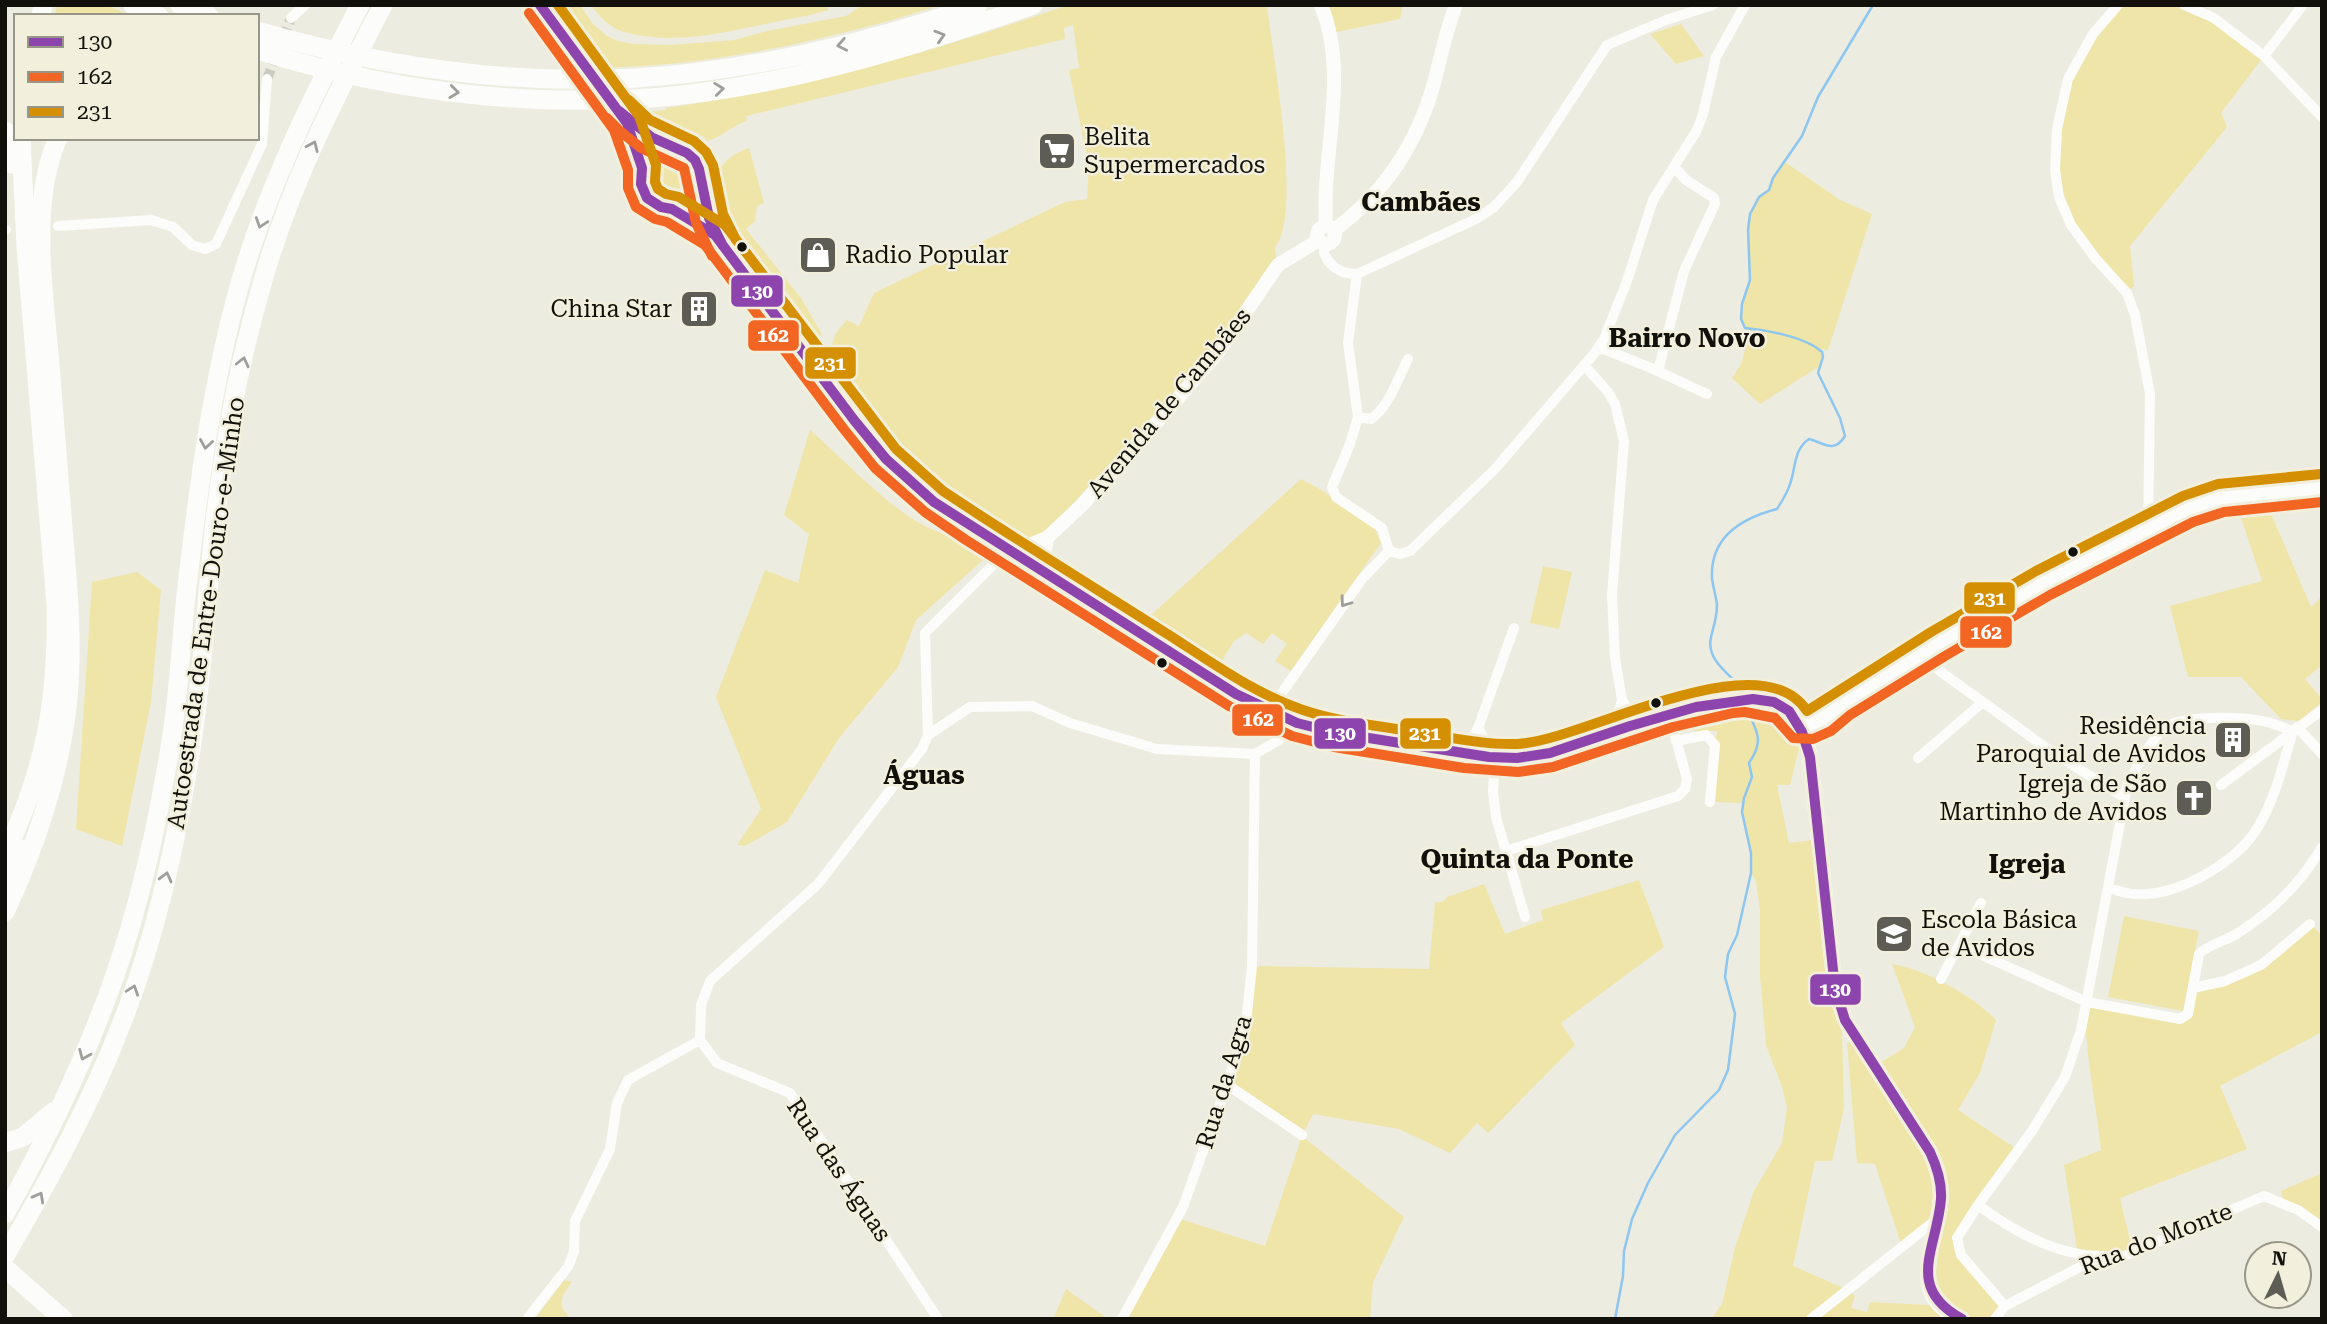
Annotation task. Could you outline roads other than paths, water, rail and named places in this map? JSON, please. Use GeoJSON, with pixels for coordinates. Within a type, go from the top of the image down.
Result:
{"type":"FeatureCollection","features":[{"type":"Feature","properties":{"kind":"highway"},"geometry":{"type":"LineString","coordinates":[[132,5],[154,14]]}},
{"type":"Feature","properties":{"kind":"highway"},"geometry":{"type":"LineString","coordinates":[[180,5],[204,14]]}},
{"type":"Feature","properties":{"kind":"highway","name":"Autoestrada de Entre-Douro-e-Minho"},"geometry":{"type":"LineString","coordinates":[[5,1214],[61,1104],[114,977],[153,844],[172,738],[197,501],[214,396],[239,286],[271,195],[307,110],[360,5]]}},
{"type":"Feature","properties":{"kind":"highway","name":"Autoestrada de Entre-Douro-e-Minho"},"geometry":{"type":"LineString","coordinates":[[5,1256],[84,1110],[122,1025],[149,943],[173,850],[192,740],[217,504],[234,400],[259,291],[287,202],[330,107],[383,5]]}},
{"type":"Feature","properties":{"kind":"highway"},"geometry":{"type":"LineString","coordinates":[[259,32],[395,63],[483,75],[557,79],[636,78],[736,66],[855,42],[978,5]]}},
{"type":"Feature","properties":{"kind":"highway"},"geometry":{"type":"LineString","coordinates":[[259,51],[298,63],[386,83],[479,95],[571,100],[652,97],[738,86],[861,60],[1032,5]]}},
{"type":"Feature","properties":{"kind":"highway"},"geometry":{"type":"LineString","coordinates":[[259,58],[284,64],[298,63]]}},
{"type":"Feature","properties":{"kind":"highway"},"geometry":{"type":"LineString","coordinates":[[5,131],[26,247]]}},
{"type":"Feature","properties":{"kind":"highway"},"geometry":{"type":"LineString","coordinates":[[5,854],[25,812],[44,752],[53,707],[57,648],[56,604],[26,247],[21,140]]}},
{"type":"Feature","properties":{"kind":"highway"},"geometry":{"type":"LineString","coordinates":[[30,140],[35,232],[42,270]]}},
{"type":"Feature","properties":{"kind":"highway"},"geometry":{"type":"LineString","coordinates":[[5,912],[40,829],[61,740],[67,700],[71,640],[42,270],[44,179],[57,140]]}},
{"type":"Feature","properties":{"kind":"highway"},"geometry":{"type":"LineString","coordinates":[[5,878],[47,792],[61,740]]}},
{"type":"Feature","properties":{"kind":"highway"},"geometry":{"type":"LineString","coordinates":[[5,1143],[23,1137],[61,1104]]}},
{"type":"Feature","properties":{"kind":"highway"},"geometry":{"type":"LineString","coordinates":[[5,1268],[49,1319]]}},
{"type":"Feature","properties":{"kind":"highway"},"geometry":{"type":"LineString","coordinates":[[5,1280],[63,1319]]}},
{"type":"Feature","properties":{"kind":"main road"},"geometry":{"type":"LineString","coordinates":[[540,5],[623,117],[695,160],[700,168],[707,213],[715,236],[886,459],[934,502],[1236,694],[1297,723],[1337,733],[1492,757],[1530,757],[1669,714],[1731,699],[1761,699],[1783,706],[1800,726],[1810,758],[1839,1005],[1844,1020],[1930,1152],[1940,1173],[1941,1203],[1927,1269],[1928,1283],[1932,1295],[1944,1308],[1962,1319]]}},
{"type":"Feature","properties":{"kind":"main road"},"geometry":{"type":"LineString","coordinates":[[623,117],[642,168],[641,184],[648,198],[661,207],[672,209],[715,236]]}},
{"type":"Feature","properties":{"kind":"main road"},"geometry":{"type":"LineString","coordinates":[[642,168],[653,154],[673,148]]}},
{"type":"Feature","properties":{"kind":"main road"},"geometry":{"type":"LineString","coordinates":[[672,209],[689,203],[695,197],[701,182]]}},
{"type":"Feature","properties":{"kind":"street"},"geometry":{"type":"LineString","coordinates":[[290,18],[305,5]]}},
{"type":"Feature","properties":{"kind":"street"},"geometry":{"type":"LineString","coordinates":[[1321,5],[1331,33],[1334,58],[1326,193],[1330,228]]}},
{"type":"Feature","properties":{"kind":"street"},"geometry":{"type":"LineString","coordinates":[[1456,5],[1429,97],[1397,169],[1373,198],[1330,228],[1319,230],[1324,253],[1331,264],[1346,274],[1357,274],[1457,230],[1494,207],[1517,182],[1607,45],[1666,20],[1713,5]]}},
{"type":"Feature","properties":{"kind":"street"},"geometry":{"type":"LineString","coordinates":[[1389,551],[1400,554],[1410,551],[1458,506],[1504,459],[1599,347],[1619,305],[1653,200],[1697,130],[1716,57],[1745,5]]}},
{"type":"Feature","properties":{"kind":"street"},"geometry":{"type":"LineString","coordinates":[[2118,5],[2092,34],[2068,79],[2057,129],[2055,170],[2059,197],[2071,225],[2096,259],[2127,293],[2135,315],[2150,394],[2148,529]]}},
{"type":"Feature","properties":{"kind":"street"},"geometry":{"type":"LineString","coordinates":[[2185,5],[2214,18],[2264,56],[2322,117]]}},
{"type":"Feature","properties":{"kind":"street"},"geometry":{"type":"LineString","coordinates":[[2264,56],[2303,5]]}},
{"type":"Feature","properties":{"kind":"street"},"geometry":{"type":"LineString","coordinates":[[58,226],[151,220],[173,227],[192,245],[205,248],[216,244],[262,144],[267,79]]}},
{"type":"Feature","properties":{"kind":"street"},"geometry":{"type":"LineString","coordinates":[[1658,371],[1684,271],[1715,204],[1714,198],[1686,180],[1675,168]]}},
{"type":"Feature","properties":{"kind":"street","name":"Avenida de Cambães"},"geometry":{"type":"LineString","coordinates":[[1013,554],[1047,538],[1082,505],[1219,351],[1278,265],[1322,242]]}},
{"type":"Feature","properties":{"kind":"street"},"geometry":{"type":"LineString","coordinates":[[1357,274],[1348,343],[1358,417],[1332,487],[1336,496],[1382,528],[1389,551]]}},
{"type":"Feature","properties":{"kind":"street"},"geometry":{"type":"LineString","coordinates":[[1599,347],[1707,394]]}},
{"type":"Feature","properties":{"kind":"street"},"geometry":{"type":"LineString","coordinates":[[1358,417],[1371,419],[1376,416],[1408,359]]}},
{"type":"Feature","properties":{"kind":"street"},"geometry":{"type":"LineString","coordinates":[[1584,365],[1615,404],[1624,441],[1612,595],[1615,658],[1622,700],[1626,707],[1637,715],[1640,724]]}},
{"type":"Feature","properties":{"kind":"street"},"geometry":{"type":"LineString","coordinates":[[1800,726],[1810,725],[1919,656],[2043,583],[2148,529],[2212,500],[2322,488]]}},
{"type":"Feature","properties":{"kind":"street","name":"Avenida de Cambães"},"geometry":{"type":"LineString","coordinates":[[1036,568],[1047,538]]}},
{"type":"Feature","properties":{"kind":"street"},"geometry":{"type":"LineString","coordinates":[[1269,711],[1362,579],[1389,551]]}},
{"type":"Feature","properties":{"kind":"street"},"geometry":{"type":"LineString","coordinates":[[527,1319],[568,1267],[574,1252],[575,1221],[610,1149],[617,1103],[628,1080],[700,1040],[701,1005],[710,981],[818,884],[922,749],[928,735],[925,633],[1013,554]]}},
{"type":"Feature","properties":{"kind":"street"},"geometry":{"type":"LineString","coordinates":[[1466,754],[1514,628]]}},
{"type":"Feature","properties":{"kind":"street"},"geometry":{"type":"LineString","coordinates":[[1919,656],[2052,752],[2125,798]]}},
{"type":"Feature","properties":{"kind":"street"},"geometry":{"type":"LineString","coordinates":[[1620,730],[1617,720],[1622,700]]}},
{"type":"Feature","properties":{"kind":"street"},"geometry":{"type":"LineString","coordinates":[[1918,758],[1983,702]]}},
{"type":"Feature","properties":{"kind":"street"},"geometry":{"type":"LineString","coordinates":[[928,735],[970,707],[1032,706],[1070,723],[1157,749],[1255,754],[1279,740],[1297,723]]}},
{"type":"Feature","properties":{"kind":"street"},"geometry":{"type":"LineString","coordinates":[[1783,706],[1823,715]]}},
{"type":"Feature","properties":{"kind":"street"},"geometry":{"type":"LineString","coordinates":[[2221,785],[2322,710]]}},
{"type":"Feature","properties":{"kind":"street"},"geometry":{"type":"LineString","coordinates":[[1506,850],[1678,796],[1685,789],[1687,779],[1669,714]]}},
{"type":"Feature","properties":{"kind":"street"},"geometry":{"type":"LineString","coordinates":[[1810,758],[1823,715]]}},
{"type":"Feature","properties":{"kind":"street"},"geometry":{"type":"LineString","coordinates":[[2005,1306],[1961,1255],[1957,1238],[2058,1090],[2081,1030],[2127,786],[2133,773],[2160,732],[2179,722],[2236,718],[2263,721],[2295,729],[2322,754]]}},
{"type":"Feature","properties":{"kind":"street"},"geometry":{"type":"LineString","coordinates":[[1478,728],[1492,757],[1496,817],[1525,917]]}},
{"type":"Feature","properties":{"kind":"street"},"geometry":{"type":"LineString","coordinates":[[2109,888],[2136,895],[2168,890],[2217,867],[2241,849],[2258,829],[2272,799],[2295,729]]}},
{"type":"Feature","properties":{"kind":"street"},"geometry":{"type":"LineString","coordinates":[[1676,741],[1706,735],[1715,745],[1710,802]]}},
{"type":"Feature","properties":{"kind":"street","name":"Rua da Agra"},"geometry":{"type":"LineString","coordinates":[[1122,1319],[1183,1207],[1245,1033],[1252,966],[1255,754]]}},
{"type":"Feature","properties":{"kind":"street"},"geometry":{"type":"LineString","coordinates":[[1959,945],[2087,1002],[2180,1019],[2188,1014],[2199,954],[2204,949],[2232,937],[2265,914],[2298,883],[2322,847]]}},
{"type":"Feature","properties":{"kind":"street"},"geometry":{"type":"LineString","coordinates":[[1941,979],[1981,903]]}},
{"type":"Feature","properties":{"kind":"street"},"geometry":{"type":"LineString","coordinates":[[2193,988],[2225,981],[2261,965],[2310,923]]}},
{"type":"Feature","properties":{"kind":"street","name":"Rua das Águas"},"geometry":{"type":"LineString","coordinates":[[700,1040],[717,1063],[790,1093],[938,1319]]}},
{"type":"Feature","properties":{"kind":"street"},"geometry":{"type":"LineString","coordinates":[[1226,1084],[1302,1135]]}},
{"type":"Feature","properties":{"kind":"street","name":"Rua do Monte"},"geometry":{"type":"LineString","coordinates":[[1995,1319],[2005,1306],[2101,1256],[2122,1257],[2264,1196],[2298,1210],[2322,1227]]}},
{"type":"Feature","properties":{"kind":"street"},"geometry":{"type":"LineString","coordinates":[[1978,1205],[2006,1226],[2031,1238],[2078,1256],[2101,1256]]}},
{"type":"Feature","properties":{"kind":"street"},"geometry":{"type":"LineString","coordinates":[[1811,1319],[1937,1219]]}},
{"type":"Feature","properties":{"kind":"waterway"},"geometry":{"type":"LineString","coordinates":[[1740,686],[1718,664],[1711,652],[1717,609],[1712,578],[1716,551],[1731,531],[1741,524],[1777,509],[1787,491],[1800,448],[1804,443],[1809,439],[1833,446],[1845,436],[1840,418],[1818,373],[1822,352],[1796,338],[1745,328],[1741,319],[1742,304],[1750,280],[1750,214],[1759,197],[1769,190],[1773,178],[1802,136],[1818,97],[1873,5]]}},
{"type":"Feature","properties":{"kind":"waterway"},"geometry":{"type":"LineString","coordinates":[[1615,1319],[1623,1276],[1624,1251],[1632,1219],[1648,1183],[1675,1135],[1719,1090],[1728,1070],[1735,1014],[1725,977],[1728,954],[1737,935],[1751,873],[1751,853],[1742,812],[1752,777],[1749,763],[1758,743],[1747,710]]}},
{"type":"Feature","properties":{"kind":"tunnel"},"geometry":{"type":"LineString","coordinates":[[267,79],[291,18]]}},
{"type":"Feature","properties":{"kind":"place","name":"Belita Supermercados"},"geometry":{"type":"Point","coordinates":[1057,151]}},
{"type":"Feature","properties":{"kind":"place","name":"Radio Popular"},"geometry":{"type":"Point","coordinates":[818,255]}},
{"type":"Feature","properties":{"kind":"place","name":"China Star"},"geometry":{"type":"Point","coordinates":[699,309]}},
{"type":"Feature","properties":{"kind":"place","name":"Residência Paroquial de Avidos"},"geometry":{"type":"Point","coordinates":[2233,740]}},
{"type":"Feature","properties":{"kind":"place","name":"Igreja de São Martinho de Avidos"},"geometry":{"type":"Point","coordinates":[2194,798]}},
{"type":"Feature","properties":{"kind":"place","name":"Escola Básica de Avidos"},"geometry":{"type":"Point","coordinates":[1894,934]}},
{"type":"Feature","properties":{"kind":"district","name":"Cambães"},"geometry":{"type":"Point","coordinates":[1421,202]}},
{"type":"Feature","properties":{"kind":"district","name":"Bairro Novo"},"geometry":{"type":"Point","coordinates":[1687,338]}},
{"type":"Feature","properties":{"kind":"district","name":"Águas"},"geometry":{"type":"Point","coordinates":[924,775]}},
{"type":"Feature","properties":{"kind":"district","name":"Quinta da Ponte"},"geometry":{"type":"Point","coordinates":[1527,859]}},
{"type":"Feature","properties":{"kind":"district","name":"Igreja"},"geometry":{"type":"Point","coordinates":[2027,864]}}]}
